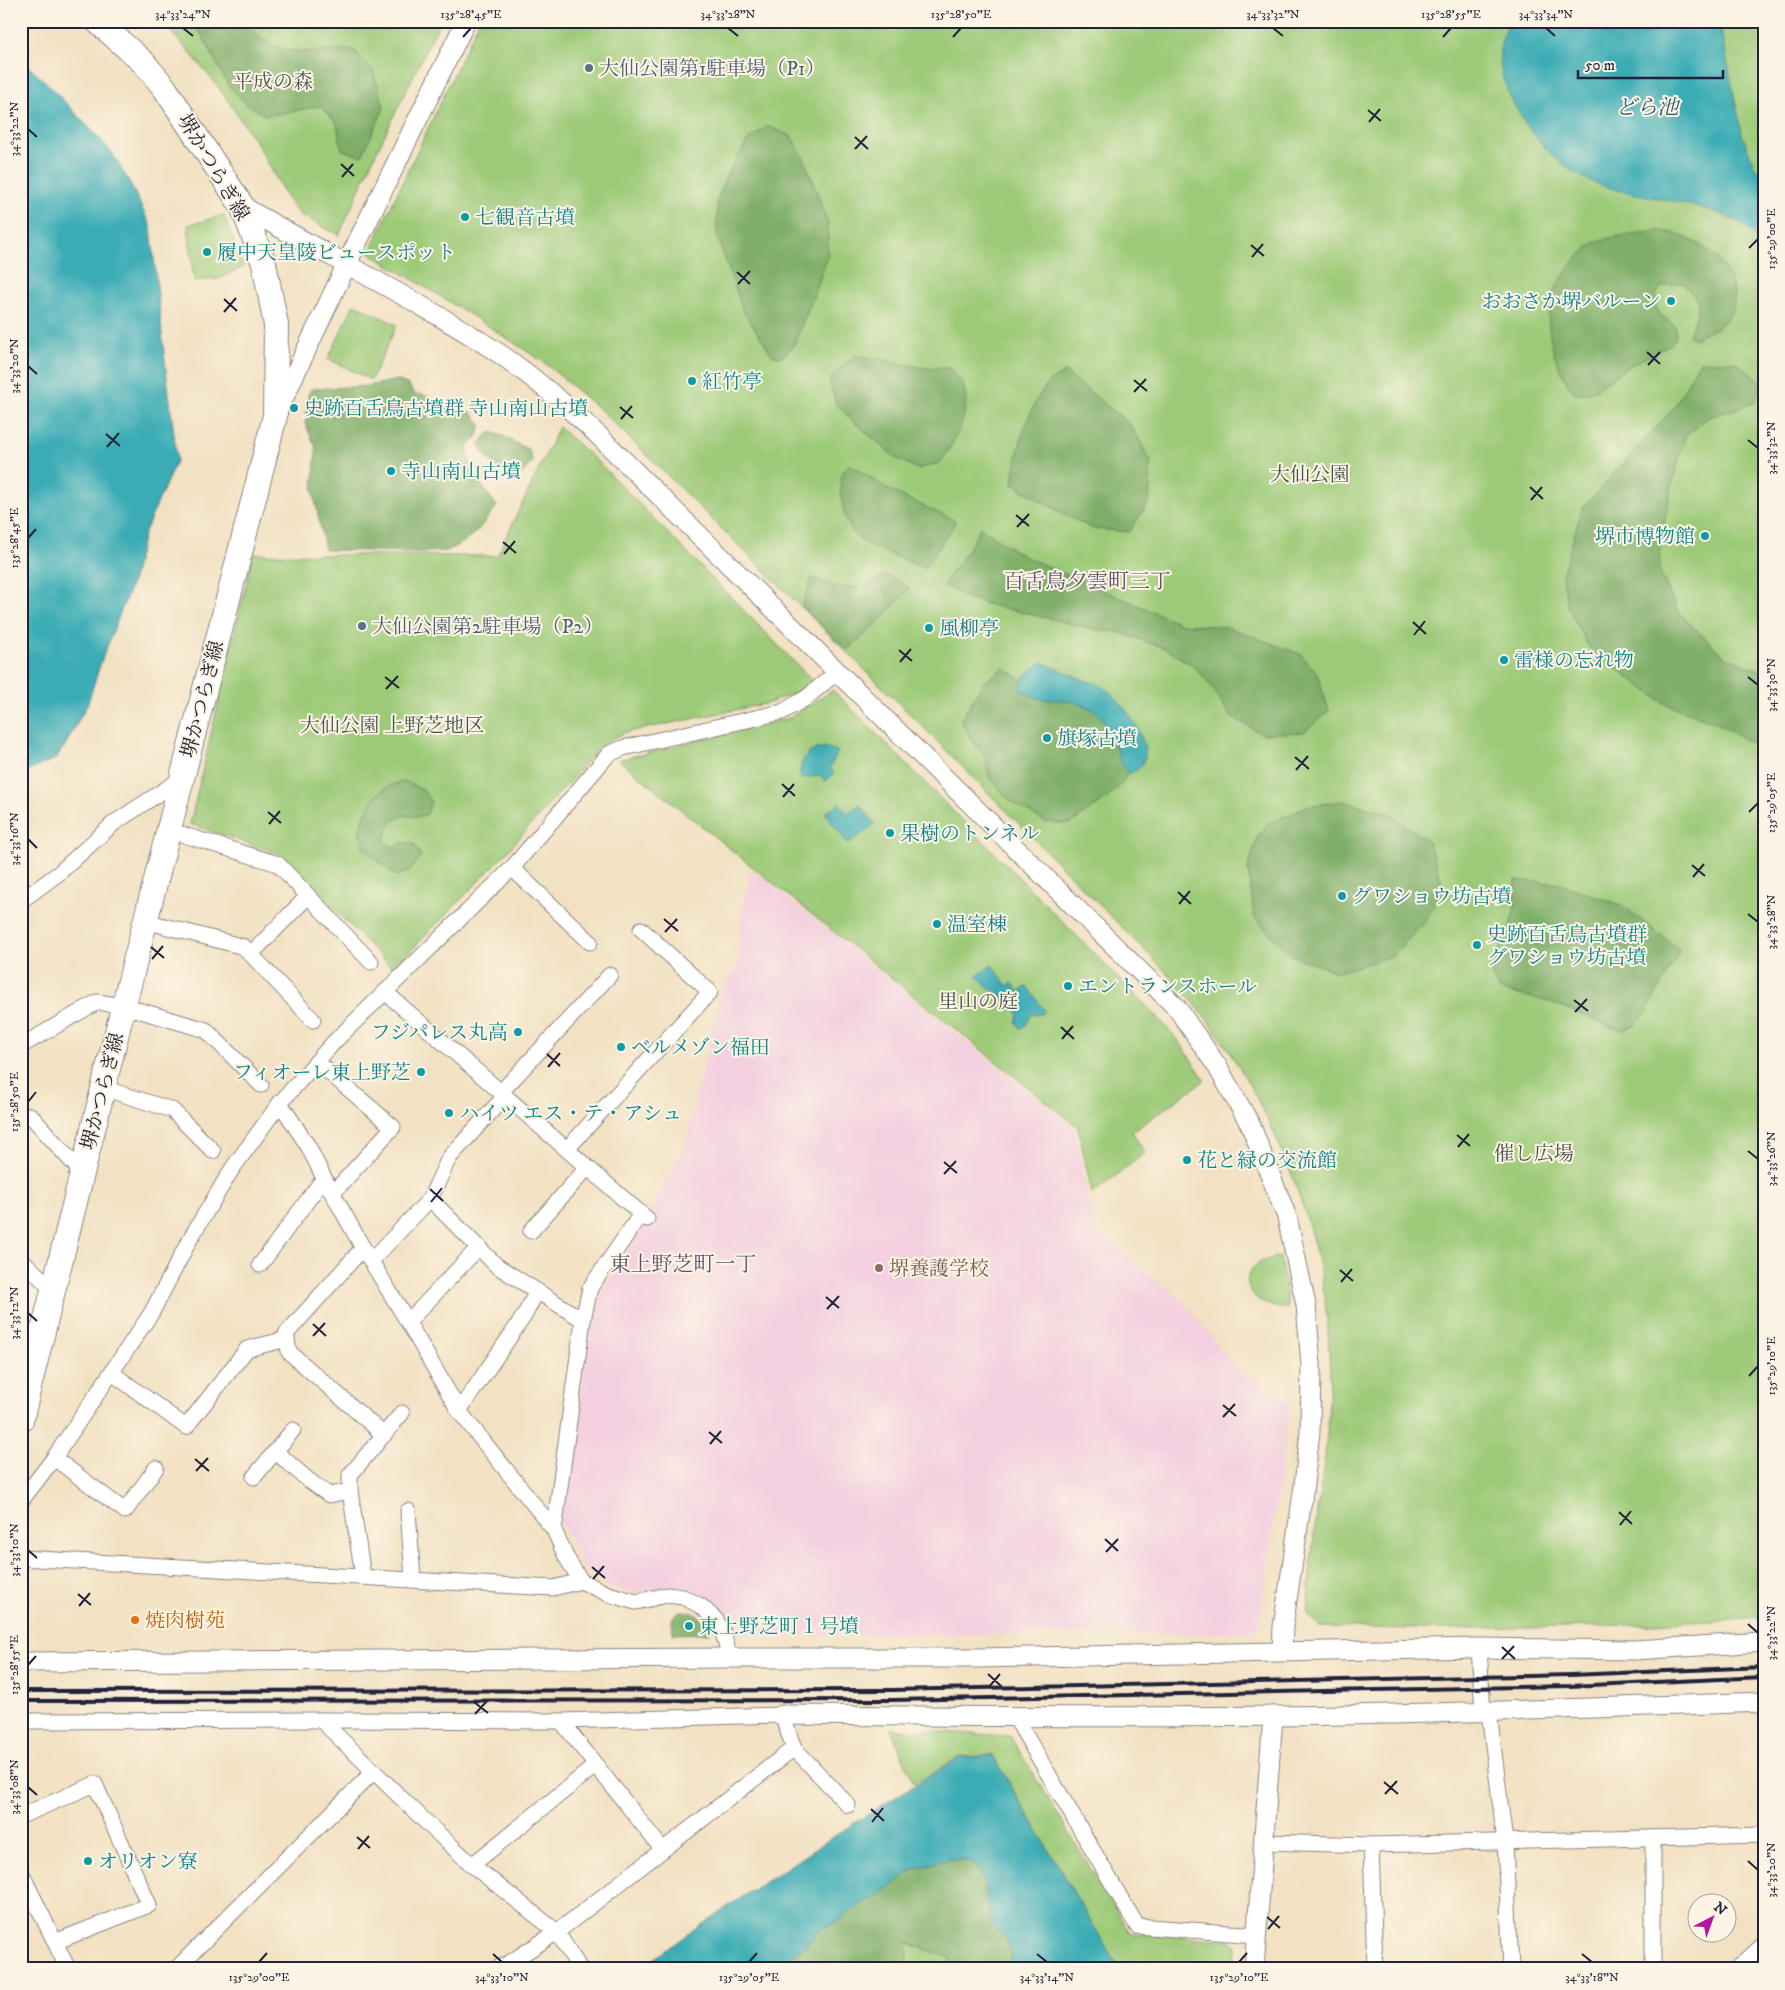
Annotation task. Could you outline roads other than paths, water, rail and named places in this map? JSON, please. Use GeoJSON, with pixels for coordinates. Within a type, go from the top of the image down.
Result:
{"type":"FeatureCollection","features":[{"type":"Feature","properties":{"kind":"main road","name":"堺かつらぎ線"},"geometry":{"type":"LineString","coordinates":[[21,1420],[32,1333],[53,1290],[168,830],[275,416],[276,325],[264,263],[242,206],[164,87],[143,62],[97,21]]}},
{"type":"Feature","properties":{"kind":"street"},"geometry":{"type":"LineString","coordinates":[[275,416],[466,21]]}},
{"type":"Feature","properties":{"kind":"street"},"geometry":{"type":"LineString","coordinates":[[242,206],[347,264],[500,354],[539,384],[600,436],[1177,1008],[1217,1066],[1250,1124],[1287,1217],[1306,1305],[1311,1365],[1310,1432],[1283,1627],[1282,1651]]}},
{"type":"Feature","properties":{"kind":"street"},"geometry":{"type":"LineString","coordinates":[[21,1502],[54,1458],[152,1312],[190,1239],[232,1169],[280,1103],[334,1042],[512,868],[609,754],[623,748],[782,712],[806,698],[837,672]]}},
{"type":"Feature","properties":{"kind":"street"},"geometry":{"type":"LineString","coordinates":[[21,901],[59,873],[114,822],[181,779]]}},
{"type":"Feature","properties":{"kind":"street"},"geometry":{"type":"LineString","coordinates":[[168,830],[278,864],[371,962]]}},
{"type":"Feature","properties":{"kind":"street"},"geometry":{"type":"LineString","coordinates":[[512,868],[590,942]]}},
{"type":"Feature","properties":{"kind":"street"},"geometry":{"type":"LineString","coordinates":[[250,954],[308,896]]}},
{"type":"Feature","properties":{"kind":"street"},"geometry":{"type":"LineString","coordinates":[[146,921],[244,947],[313,1020]]}},
{"type":"Feature","properties":{"kind":"street"},"geometry":{"type":"LineString","coordinates":[[567,1149],[710,992],[641,929]]}},
{"type":"Feature","properties":{"kind":"street"},"geometry":{"type":"LineString","coordinates":[[384,1435],[289,1352],[286,1334],[367,1255],[430,1199],[449,1158],[503,1094],[610,974]]}},
{"type":"Feature","properties":{"kind":"street"},"geometry":{"type":"LineString","coordinates":[[385,992],[644,1216],[590,1288],[554,1530]]}},
{"type":"Feature","properties":{"kind":"street"},"geometry":{"type":"LineString","coordinates":[[21,1046],[97,1002],[124,1006],[206,1030],[261,1085]]}},
{"type":"Feature","properties":{"kind":"street"},"geometry":{"type":"LineString","coordinates":[[317,1062],[393,1127],[333,1193]]}},
{"type":"Feature","properties":{"kind":"street"},"geometry":{"type":"LineString","coordinates":[[103,1088],[172,1110],[213,1151]]}},
{"type":"Feature","properties":{"kind":"street"},"geometry":{"type":"LineString","coordinates":[[280,1103],[308,1146],[367,1255],[408,1322],[458,1411],[554,1530],[566,1557],[581,1582],[608,1594],[636,1602],[667,1595],[683,1597],[701,1606],[716,1620],[723,1633],[730,1658]]}},
{"type":"Feature","properties":{"kind":"street"},"geometry":{"type":"LineString","coordinates":[[21,1118],[30,1115],[82,1172]]}},
{"type":"Feature","properties":{"kind":"street"},"geometry":{"type":"LineString","coordinates":[[531,1231],[587,1168]]}},
{"type":"Feature","properties":{"kind":"street"},"geometry":{"type":"LineString","coordinates":[[260,1265],[324,1178]]}},
{"type":"Feature","properties":{"kind":"street"},"geometry":{"type":"LineString","coordinates":[[430,1199],[497,1266],[584,1320]]}},
{"type":"Feature","properties":{"kind":"street"},"geometry":{"type":"LineString","coordinates":[[408,1322],[478,1247]]}},
{"type":"Feature","properties":{"kind":"street"},"geometry":{"type":"LineString","coordinates":[[21,1258],[53,1290]]}},
{"type":"Feature","properties":{"kind":"street"},"geometry":{"type":"LineString","coordinates":[[458,1411],[524,1316],[537,1291]]}},
{"type":"Feature","properties":{"kind":"street"},"geometry":{"type":"LineString","coordinates":[[112,1373],[186,1427],[247,1349],[287,1339]]}},
{"type":"Feature","properties":{"kind":"street"},"geometry":{"type":"LineString","coordinates":[[363,1576],[350,1491],[350,1475],[402,1413]]}},
{"type":"Feature","properties":{"kind":"street"},"geometry":{"type":"LineString","coordinates":[[254,1477],[293,1430]]}},
{"type":"Feature","properties":{"kind":"street"},"geometry":{"type":"LineString","coordinates":[[276,1452],[329,1495],[350,1491]]}},
{"type":"Feature","properties":{"kind":"street"},"geometry":{"type":"LineString","coordinates":[[54,1458],[125,1511],[156,1468]]}},
{"type":"Feature","properties":{"kind":"street"},"geometry":{"type":"LineString","coordinates":[[408,1511],[413,1579]]}},
{"type":"Feature","properties":{"kind":"street"},"geometry":{"type":"LineString","coordinates":[[21,1558],[553,1588],[581,1582]]}},
{"type":"Feature","properties":{"kind":"street"},"geometry":{"type":"LineString","coordinates":[[21,1662],[980,1658],[1479,1648],[1634,1650],[1764,1642]]}},
{"type":"Feature","properties":{"kind":"street"},"geometry":{"type":"LineString","coordinates":[[1479,1648],[1486,1712],[1505,1842],[1511,1969]]}},
{"type":"Feature","properties":{"kind":"street"},"geometry":{"type":"LineString","coordinates":[[21,1721],[560,1721],[782,1715],[1015,1717],[1273,1716],[1486,1712],[1764,1702]]}},
{"type":"Feature","properties":{"kind":"street"},"geometry":{"type":"LineString","coordinates":[[782,1715],[794,1748],[848,1805]]}},
{"type":"Feature","properties":{"kind":"street"},"geometry":{"type":"LineString","coordinates":[[1254,1969],[1273,1716]]}},
{"type":"Feature","properties":{"kind":"street"},"geometry":{"type":"LineString","coordinates":[[1015,1717],[1137,1926],[1256,1934]]}},
{"type":"Feature","properties":{"kind":"street"},"geometry":{"type":"LineString","coordinates":[[321,1720],[472,1865],[557,1932],[580,1969]]}},
{"type":"Feature","properties":{"kind":"street"},"geometry":{"type":"LineString","coordinates":[[560,1721],[662,1849]]}},
{"type":"Feature","properties":{"kind":"street"},"geometry":{"type":"LineString","coordinates":[[495,1969],[506,1965],[557,1932],[794,1748]]}},
{"type":"Feature","properties":{"kind":"street"},"geometry":{"type":"LineString","coordinates":[[472,1865],[596,1765]]}},
{"type":"Feature","properties":{"kind":"street"},"geometry":{"type":"LineString","coordinates":[[176,1969],[374,1771]]}},
{"type":"Feature","properties":{"kind":"street"},"geometry":{"type":"LineString","coordinates":[[21,1816],[95,1784],[148,1905],[55,1942]]}},
{"type":"Feature","properties":{"kind":"street"},"geometry":{"type":"LineString","coordinates":[[1263,1842],[1371,1845],[1764,1835]]}},
{"type":"Feature","properties":{"kind":"street"},"geometry":{"type":"LineString","coordinates":[[1653,1838],[1654,1969]]}},
{"type":"Feature","properties":{"kind":"street"},"geometry":{"type":"LineString","coordinates":[[1371,1845],[1375,1969]]}},
{"type":"Feature","properties":{"kind":"street"},"geometry":{"type":"LineString","coordinates":[[21,1872],[68,1969]]}},
{"type":"Feature","properties":{"kind":"street"},"geometry":{"type":"LineString","coordinates":[[1737,1969],[1764,1944]]}},
{"type":"Feature","properties":{"kind":"water","name":"どら池"},"geometry":{"type":"Polygon","coordinates":[[[1509,21],[1719,21],[1742,134],[1755,168],[1764,172],[1764,274],[1760,245],[1746,227],[1727,217],[1705,209],[1627,192],[1586,179],[1563,164],[1543,146],[1518,112],[1507,90],[1501,71],[1500,51],[1509,21]]]}},
{"type":"Feature","properties":{"kind":"water"},"geometry":{"type":"Polygon","coordinates":[[[21,60],[47,83],[111,151],[131,185],[151,227],[177,459],[144,534],[132,583],[101,662],[88,703],[65,746],[55,759],[21,774],[21,60]]]}},
{"type":"Feature","properties":{"kind":"water"},"geometry":{"type":"Polygon","coordinates":[[[1041,662],[1099,684],[1111,693],[1130,716],[1144,744],[1145,757],[1140,767],[1129,773],[1123,768],[1114,741],[1104,721],[1088,707],[1060,700],[1038,698],[1020,689],[1024,677],[1041,662]]]}},
{"type":"Feature","properties":{"kind":"water"},"geometry":{"type":"Polygon","coordinates":[[[824,747],[838,751],[830,768],[834,774],[825,781],[820,775],[801,779],[802,762],[808,754],[824,747]]]}},
{"type":"Feature","properties":{"kind":"water"},"geometry":{"type":"Polygon","coordinates":[[[839,803],[847,813],[860,804],[875,824],[848,844],[825,813],[839,803]]]}},
{"type":"Feature","properties":{"kind":"water"},"geometry":{"type":"Polygon","coordinates":[[[992,965],[1007,986],[1012,983],[1019,992],[1027,986],[1045,1011],[1042,1014],[1031,1015],[1026,1025],[1021,1029],[1016,1022],[1018,1015],[1016,1009],[1006,1003],[999,993],[990,989],[977,976],[992,965]]]}},
{"type":"Feature","properties":{"kind":"water"},"geometry":{"type":"Polygon","coordinates":[[[993,1756],[1119,1969],[1012,1969],[1011,1953],[1006,1939],[993,1925],[989,1913],[982,1873],[973,1863],[959,1859],[948,1859],[913,1869],[878,1896],[861,1904],[836,1922],[817,1930],[810,1942],[772,1968],[640,1969],[718,1913],[857,1821],[959,1758],[993,1756]]]}},
{"type":"Feature","properties":{"kind":"railway"},"geometry":{"type":"LineString","coordinates":[[21,1691],[893,1690],[1570,1675],[1764,1667]]}},
{"type":"Feature","properties":{"kind":"railway"},"geometry":{"type":"LineString","coordinates":[[21,1701],[893,1700],[1570,1686],[1764,1677]]}},
{"type":"Feature","properties":{"kind":"place","name":"大仙公園第1駐車場（P1）"},"geometry":{"type":"Point","coordinates":[589,68]}},
{"type":"Feature","properties":{"kind":"place","name":"七観音古墳"},"geometry":{"type":"Point","coordinates":[465,217]}},
{"type":"Feature","properties":{"kind":"place","name":"履中天皇陵ビュースポット"},"geometry":{"type":"Point","coordinates":[207,252]}},
{"type":"Feature","properties":{"kind":"place","name":"おおさか堺バルーン"},"geometry":{"type":"Point","coordinates":[1671,301]}},
{"type":"Feature","properties":{"kind":"place","name":"紅竹亭"},"geometry":{"type":"Point","coordinates":[692,381]}},
{"type":"Feature","properties":{"kind":"place","name":"史跡百舌鳥古墳群 寺山南山古墳"},"geometry":{"type":"Point","coordinates":[294,408]}},
{"type":"Feature","properties":{"kind":"place","name":"寺山南山古墳"},"geometry":{"type":"Point","coordinates":[391,471]}},
{"type":"Feature","properties":{"kind":"place","name":"堺市博物館"},"geometry":{"type":"Point","coordinates":[1705,536]}},
{"type":"Feature","properties":{"kind":"place","name":"大仙公園第2駐車場（P2）"},"geometry":{"type":"Point","coordinates":[362,626]}},
{"type":"Feature","properties":{"kind":"place","name":"風柳亭"},"geometry":{"type":"Point","coordinates":[929,628]}},
{"type":"Feature","properties":{"kind":"place","name":"雷様の忘れ物"},"geometry":{"type":"Point","coordinates":[1504,660]}},
{"type":"Feature","properties":{"kind":"place","name":"旗塚古墳"},"geometry":{"type":"Point","coordinates":[1047,738]}},
{"type":"Feature","properties":{"kind":"place","name":"果樹のトンネル"},"geometry":{"type":"Point","coordinates":[890,833]}},
{"type":"Feature","properties":{"kind":"place","name":"グワショウ坊古墳"},"geometry":{"type":"Point","coordinates":[1342,896]}},
{"type":"Feature","properties":{"kind":"place","name":"温室棟"},"geometry":{"type":"Point","coordinates":[937,924]}},
{"type":"Feature","properties":{"kind":"place","name":"史跡百舌鳥古墳群 グワショウ坊古墳"},"geometry":{"type":"Point","coordinates":[1477,945]}},
{"type":"Feature","properties":{"kind":"place","name":"エントランスホール"},"geometry":{"type":"Point","coordinates":[1068,986]}},
{"type":"Feature","properties":{"kind":"place","name":"フジパレス丸高"},"geometry":{"type":"Point","coordinates":[518,1032]}},
{"type":"Feature","properties":{"kind":"place","name":"ベルメゾン福田"},"geometry":{"type":"Point","coordinates":[621,1047]}},
{"type":"Feature","properties":{"kind":"place","name":"フィオーレ東上野芝"},"geometry":{"type":"Point","coordinates":[421,1072]}},
{"type":"Feature","properties":{"kind":"place","name":"ハイツ エス・テ・アシュ"},"geometry":{"type":"Point","coordinates":[449,1113]}},
{"type":"Feature","properties":{"kind":"place","name":"花と緑の交流館"},"geometry":{"type":"Point","coordinates":[1187,1160]}},
{"type":"Feature","properties":{"kind":"place","name":"堺養護学校"},"geometry":{"type":"Point","coordinates":[879,1268]}},
{"type":"Feature","properties":{"kind":"place","name":"焼肉樹苑"},"geometry":{"type":"Point","coordinates":[135,1620]}},
{"type":"Feature","properties":{"kind":"place","name":"東上野芝町１号墳"},"geometry":{"type":"Point","coordinates":[689,1626]}},
{"type":"Feature","properties":{"kind":"place","name":"オリオン寮"},"geometry":{"type":"Point","coordinates":[88,1861]}},
{"type":"Feature","properties":{"kind":"district","name":"百舌鳥夕雲町三丁"},"geometry":{"type":"Point","coordinates":[1087,581]}},
{"type":"Feature","properties":{"kind":"district","name":"東上野芝町一丁"},"geometry":{"type":"Point","coordinates":[683,1264]}},
{"type":"Feature","properties":{"kind":"park label","name":"平成の森"},"geometry":{"type":"Point","coordinates":[273,81]}},
{"type":"Feature","properties":{"kind":"park label","name":"大仙公園"},"geometry":{"type":"Point","coordinates":[1310,474]}},
{"type":"Feature","properties":{"kind":"park label","name":"大仙公園 上野芝地区"},"geometry":{"type":"Point","coordinates":[392,725]}},
{"type":"Feature","properties":{"kind":"park label","name":"里山の庭"},"geometry":{"type":"Point","coordinates":[978,1001]}},
{"type":"Feature","properties":{"kind":"park label","name":"催し広場"},"geometry":{"type":"Point","coordinates":[1534,1153]}}]}
